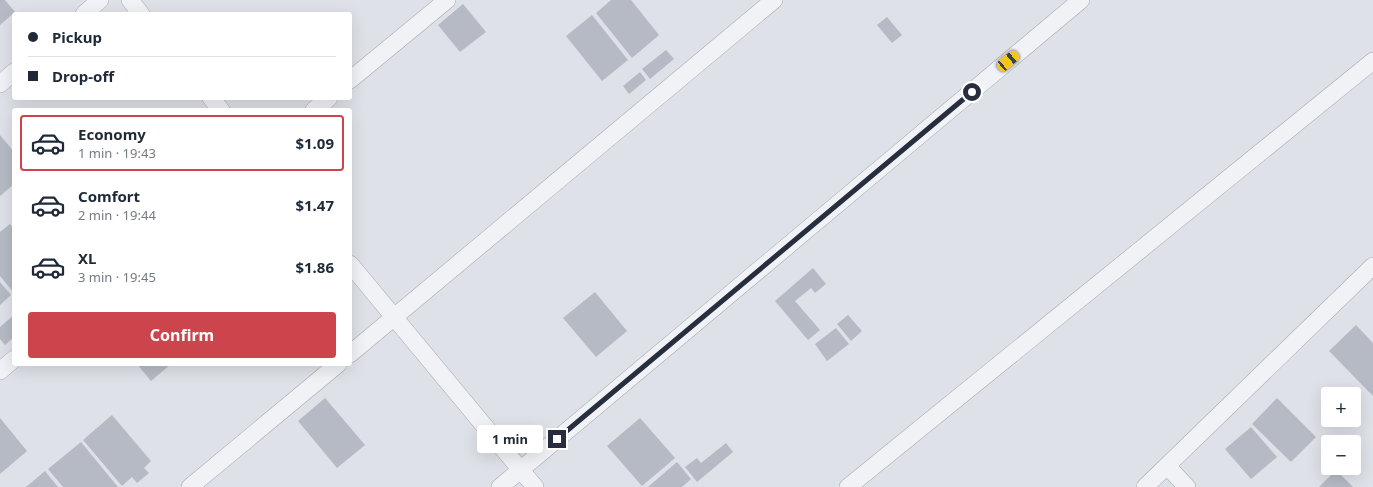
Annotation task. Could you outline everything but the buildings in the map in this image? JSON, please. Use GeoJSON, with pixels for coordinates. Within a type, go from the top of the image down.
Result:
{"type":"FeatureCollection","features":[{"type":"Feature","properties":{"kind":"street"},"geometry":{"type":"LineString","coordinates":[[86,12],[100,0]]}},
{"type":"Feature","properties":{"kind":"street"},"geometry":{"type":"LineString","coordinates":[[130,0],[139,12]]}},
{"type":"Feature","properties":{"kind":"street"},"geometry":{"type":"LineString","coordinates":[[352,78],[447,0]]}},
{"type":"Feature","properties":{"kind":"street"},"geometry":{"type":"LineString","coordinates":[[352,352],[774,0]]}},
{"type":"Feature","properties":{"kind":"street"},"geometry":{"type":"LineString","coordinates":[[500,487],[1082,0]]}},
{"type":"Feature","properties":{"kind":"street"},"geometry":{"type":"LineString","coordinates":[[848,487],[1373,61]]}},
{"type":"Feature","properties":{"kind":"street"},"geometry":{"type":"LineString","coordinates":[[0,84],[12,74]]}},
{"type":"Feature","properties":{"kind":"street"},"geometry":{"type":"LineString","coordinates":[[213,100],[219,108]]}},
{"type":"Feature","properties":{"kind":"street"},"geometry":{"type":"LineString","coordinates":[[316,108],[326,100]]}},
{"type":"Feature","properties":{"kind":"street"},"geometry":{"type":"LineString","coordinates":[[352,266],[535,487]]}},
{"type":"Feature","properties":{"kind":"street"},"geometry":{"type":"LineString","coordinates":[[1145,487],[1373,266]]}},
{"type":"Feature","properties":{"kind":"street"},"geometry":{"type":"LineString","coordinates":[[0,371],[12,361]]}},
{"type":"Feature","properties":{"kind":"street"},"geometry":{"type":"LineString","coordinates":[[190,487],[336,366]]}},
{"type":"Feature","properties":{"kind":"street"},"geometry":{"type":"LineString","coordinates":[[1167,466],[1187,487]]}},
{"type":"Feature","properties":{"kind":"route"},"geometry":{"type":"LineString","coordinates":[[557,439],[972,92]]}}]}
